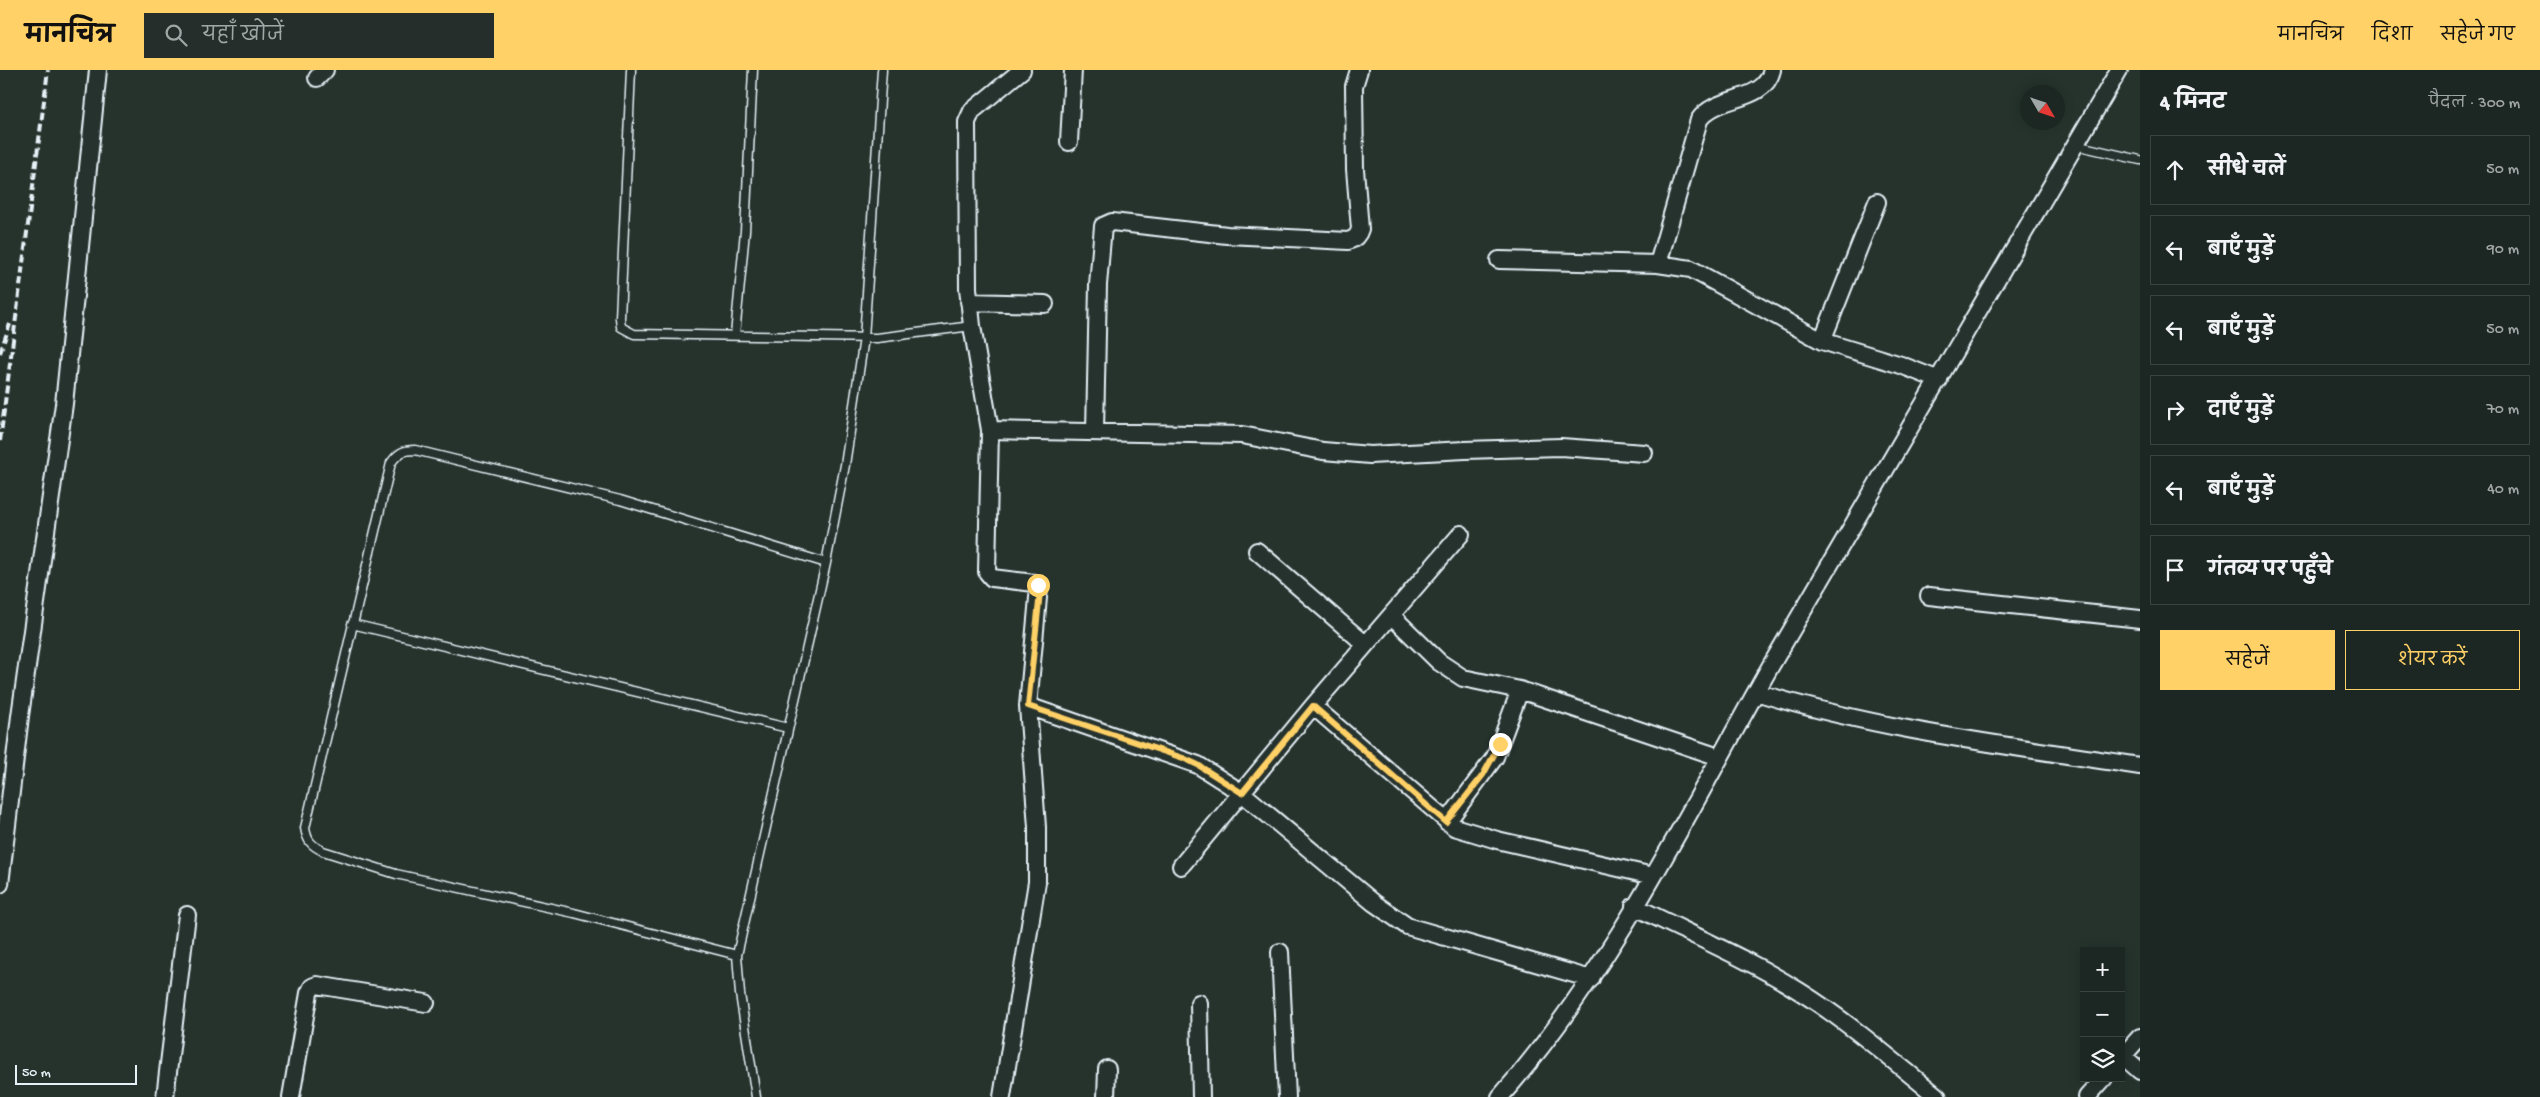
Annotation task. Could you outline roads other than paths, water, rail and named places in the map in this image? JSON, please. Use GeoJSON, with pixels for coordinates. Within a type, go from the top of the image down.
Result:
{"type":"FeatureCollection","features":[{"type":"Feature","properties":{"kind":"street"},"geometry":{"type":"LineString","coordinates":[[0,884],[20,716],[64,404],[98,70]]}},
{"type":"Feature","properties":{"kind":"street"},"geometry":{"type":"LineString","coordinates":[[1002,1097],[1037,882],[1037,826],[1028,706],[1040,587],[1034,583],[988,576],[990,430],[969,302],[967,122],[972,111],[1022,70]]}},
{"type":"Feature","properties":{"kind":"street"},"geometry":{"type":"LineString","coordinates":[[1069,142],[1073,70]]}},
{"type":"Feature","properties":{"kind":"street"},"geometry":{"type":"LineString","coordinates":[[1095,431],[1098,285],[1103,226],[1112,222],[1227,235],[1348,241],[1353,239],[1358,235],[1360,229],[1355,169],[1354,86],[1359,70]]}},
{"type":"Feature","properties":{"kind":"street"},"geometry":{"type":"LineString","coordinates":[[1658,264],[1699,120],[1711,108],[1758,90],[1768,80],[1772,70]]}},
{"type":"Feature","properties":{"kind":"street"},"geometry":{"type":"LineString","coordinates":[[1500,1097],[1550,1035],[1591,979],[1697,800],[1756,692],[1940,380],[2119,70]]}},
{"type":"Feature","properties":{"kind":"street"},"geometry":{"type":"LineString","coordinates":[[1822,341],[1877,202]]}},
{"type":"Feature","properties":{"kind":"street"},"geometry":{"type":"LineString","coordinates":[[1499,260],[1677,266],[1701,273],[1822,341],[1908,367],[1940,380]]}},
{"type":"Feature","properties":{"kind":"street"},"geometry":{"type":"LineString","coordinates":[[969,302],[1045,304]]}},
{"type":"Feature","properties":{"kind":"street"},"geometry":{"type":"LineString","coordinates":[[990,430],[1242,435],[1323,451],[1370,455],[1561,447],[1644,453]]}},
{"type":"Feature","properties":{"kind":"street"},"geometry":{"type":"LineString","coordinates":[[1181,866],[1365,644],[1392,616],[1461,534]]}},
{"type":"Feature","properties":{"kind":"street"},"geometry":{"type":"LineString","coordinates":[[1257,551],[1365,644]]}},
{"type":"Feature","properties":{"kind":"street"},"geometry":{"type":"LineString","coordinates":[[1929,596],[2140,619]]}},
{"type":"Feature","properties":{"kind":"street"},"geometry":{"type":"LineString","coordinates":[[1392,616],[1450,671],[1476,682],[1520,690],[1719,757]]}},
{"type":"Feature","properties":{"kind":"street"},"geometry":{"type":"LineString","coordinates":[[1446,822],[1495,757],[1520,690]]}},
{"type":"Feature","properties":{"kind":"street"},"geometry":{"type":"LineString","coordinates":[[1756,692],[1793,703],[1918,731],[2140,766]]}},
{"type":"Feature","properties":{"kind":"street"},"geometry":{"type":"LineString","coordinates":[[1028,706],[1183,758],[1198,765],[1242,793],[1374,903],[1407,926],[1591,979]]}},
{"type":"Feature","properties":{"kind":"street"},"geometry":{"type":"LineString","coordinates":[[1313,706],[1446,822],[1469,832],[1497,840],[1652,876]]}},
{"type":"Feature","properties":{"kind":"street"},"geometry":{"type":"LineString","coordinates":[[1634,906],[1801,992],[1836,1016],[1938,1097]]}},
{"type":"Feature","properties":{"kind":"street"},"geometry":{"type":"LineString","coordinates":[[165,1097],[187,915]]}},
{"type":"Feature","properties":{"kind":"street"},"geometry":{"type":"LineString","coordinates":[[1280,952],[1287,1097]]}},
{"type":"Feature","properties":{"kind":"street"},"geometry":{"type":"LineString","coordinates":[[291,1097],[309,993],[312,987],[317,985],[426,1003]]}},
{"type":"Feature","properties":{"kind":"street"},"geometry":{"type":"LineString","coordinates":[[1199,1003],[1201,1097]]}},
{"type":"Feature","properties":{"kind":"street"},"geometry":{"type":"LineString","coordinates":[[2125,1054],[2140,1037]]}},
{"type":"Feature","properties":{"kind":"street"},"geometry":{"type":"LineString","coordinates":[[2125,1059],[2140,1071]]}},
{"type":"Feature","properties":{"kind":"street"},"geometry":{"type":"LineString","coordinates":[[1106,1097],[1107,1069]]}},
{"type":"Feature","properties":{"kind":"street"},"geometry":{"type":"LineString","coordinates":[[2087,1097],[2100,1082]]}},
{"type":"Feature","properties":{"kind":"lane"},"geometry":{"type":"LineString","coordinates":[[631,70],[621,327],[634,334],[864,338],[972,326]]}},
{"type":"Feature","properties":{"kind":"lane"},"geometry":{"type":"LineString","coordinates":[[735,335],[745,231],[753,70]]}},
{"type":"Feature","properties":{"kind":"lane"},"geometry":{"type":"LineString","coordinates":[[756,1097],[740,994],[737,955],[826,563],[845,465],[864,338],[882,70]]}},
{"type":"Feature","properties":{"kind":"lane"},"geometry":{"type":"LineString","coordinates":[[2076,145],[2140,160]]}},
{"type":"Feature","properties":{"kind":"lane"},"geometry":{"type":"LineString","coordinates":[[737,955],[574,913],[396,874],[322,851],[312,845],[306,838],[304,828],[390,463],[396,454],[405,450],[415,450],[620,500],[826,563]]}},
{"type":"Feature","properties":{"kind":"lane"},"geometry":{"type":"LineString","coordinates":[[352,624],[788,728]]}},
{"type":"Feature","properties":{"kind":"railway"},"geometry":{"type":"LineString","coordinates":[[0,441],[48,70]]}},
{"type":"Feature","properties":{"kind":"railway"},"geometry":{"type":"LineString","coordinates":[[0,353],[10,324]]}}]}
